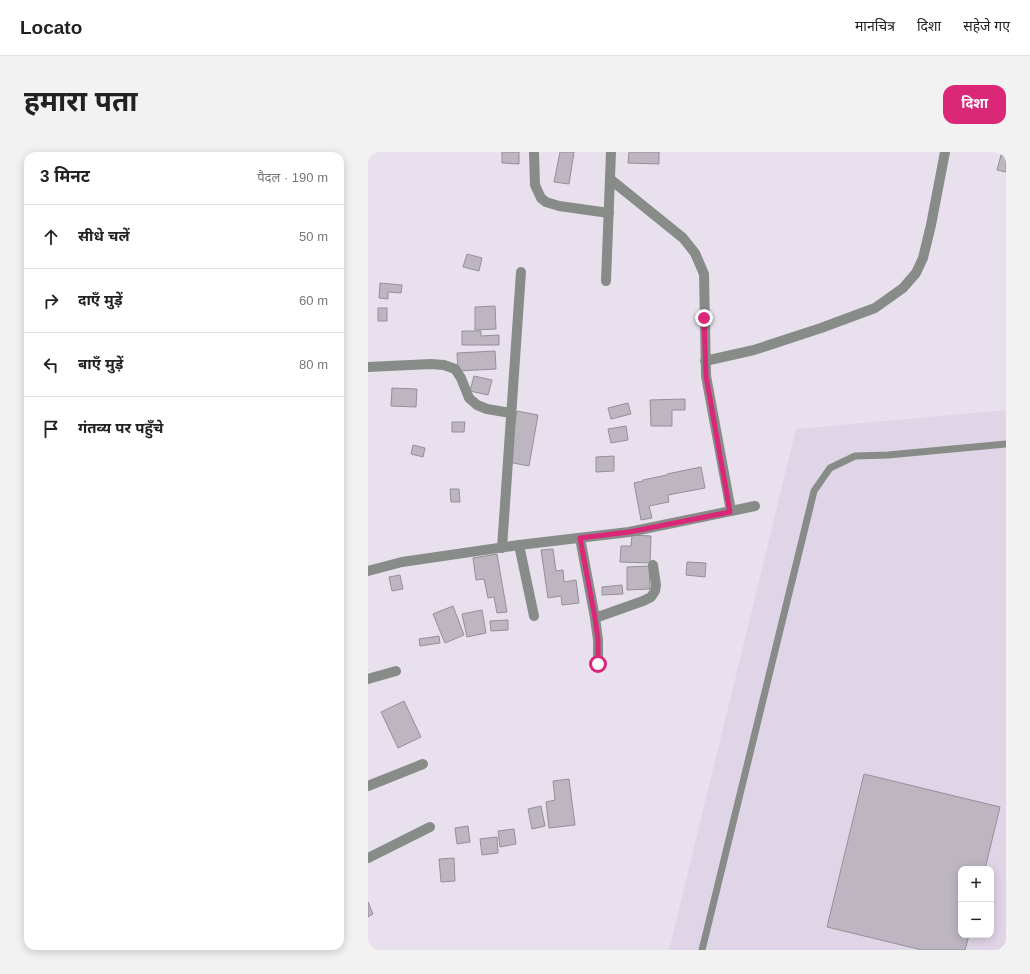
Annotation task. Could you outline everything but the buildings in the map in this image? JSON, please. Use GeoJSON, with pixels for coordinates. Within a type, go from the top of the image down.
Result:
{"type":"FeatureCollection","features":[{"type":"Feature","properties":{"kind":"street"},"geometry":{"type":"LineString","coordinates":[[534,152],[535,186],[541,198],[546,202],[559,206],[609,213]]}},
{"type":"Feature","properties":{"kind":"street"},"geometry":{"type":"LineString","coordinates":[[606,282],[611,152]]}},
{"type":"Feature","properties":{"kind":"street"},"geometry":{"type":"LineString","coordinates":[[705,361],[754,350],[821,328],[875,308],[903,288],[916,273],[923,258],[945,152]]}},
{"type":"Feature","properties":{"kind":"street"},"geometry":{"type":"LineString","coordinates":[[610,179],[683,238],[695,253],[704,274],[706,376],[730,512]]}},
{"type":"Feature","properties":{"kind":"street"},"geometry":{"type":"LineString","coordinates":[[502,548],[521,272]]}},
{"type":"Feature","properties":{"kind":"street"},"geometry":{"type":"LineString","coordinates":[[368,367],[444,364],[455,369],[461,378],[469,398],[477,405],[487,409],[511,413]]}},
{"type":"Feature","properties":{"kind":"street"},"geometry":{"type":"LineString","coordinates":[[368,572],[402,562],[519,545],[629,532],[755,506]]}},
{"type":"Feature","properties":{"kind":"street"},"geometry":{"type":"LineString","coordinates":[[580,538],[595,618],[598,640],[598,664]]}},
{"type":"Feature","properties":{"kind":"street"},"geometry":{"type":"LineString","coordinates":[[519,545],[534,616]]}},
{"type":"Feature","properties":{"kind":"street"},"geometry":{"type":"LineString","coordinates":[[595,618],[651,597],[656,586],[653,565]]}},
{"type":"Feature","properties":{"kind":"street"},"geometry":{"type":"LineString","coordinates":[[368,679],[396,671]]}},
{"type":"Feature","properties":{"kind":"street"},"geometry":{"type":"LineString","coordinates":[[368,786],[422,764]]}},
{"type":"Feature","properties":{"kind":"street"},"geometry":{"type":"LineString","coordinates":[[368,858],[430,827]]}},
{"type":"Feature","properties":{"kind":"lane"},"geometry":{"type":"LineString","coordinates":[[702,950],[814,491],[830,468],[855,456],[888,455],[1006,444]]}},
{"type":"Feature","properties":{"kind":"shaded area"},"geometry":{"type":"Polygon","coordinates":[[[1006,410],[1006,950],[669,950],[796,429],[1006,410]]]}},
{"type":"Feature","properties":{"kind":"route"},"geometry":{"type":"LineString","coordinates":[[598,664],[598,640],[595,618],[580,538],[629,532],[730,512],[706,376],[704,318]]}}]}
